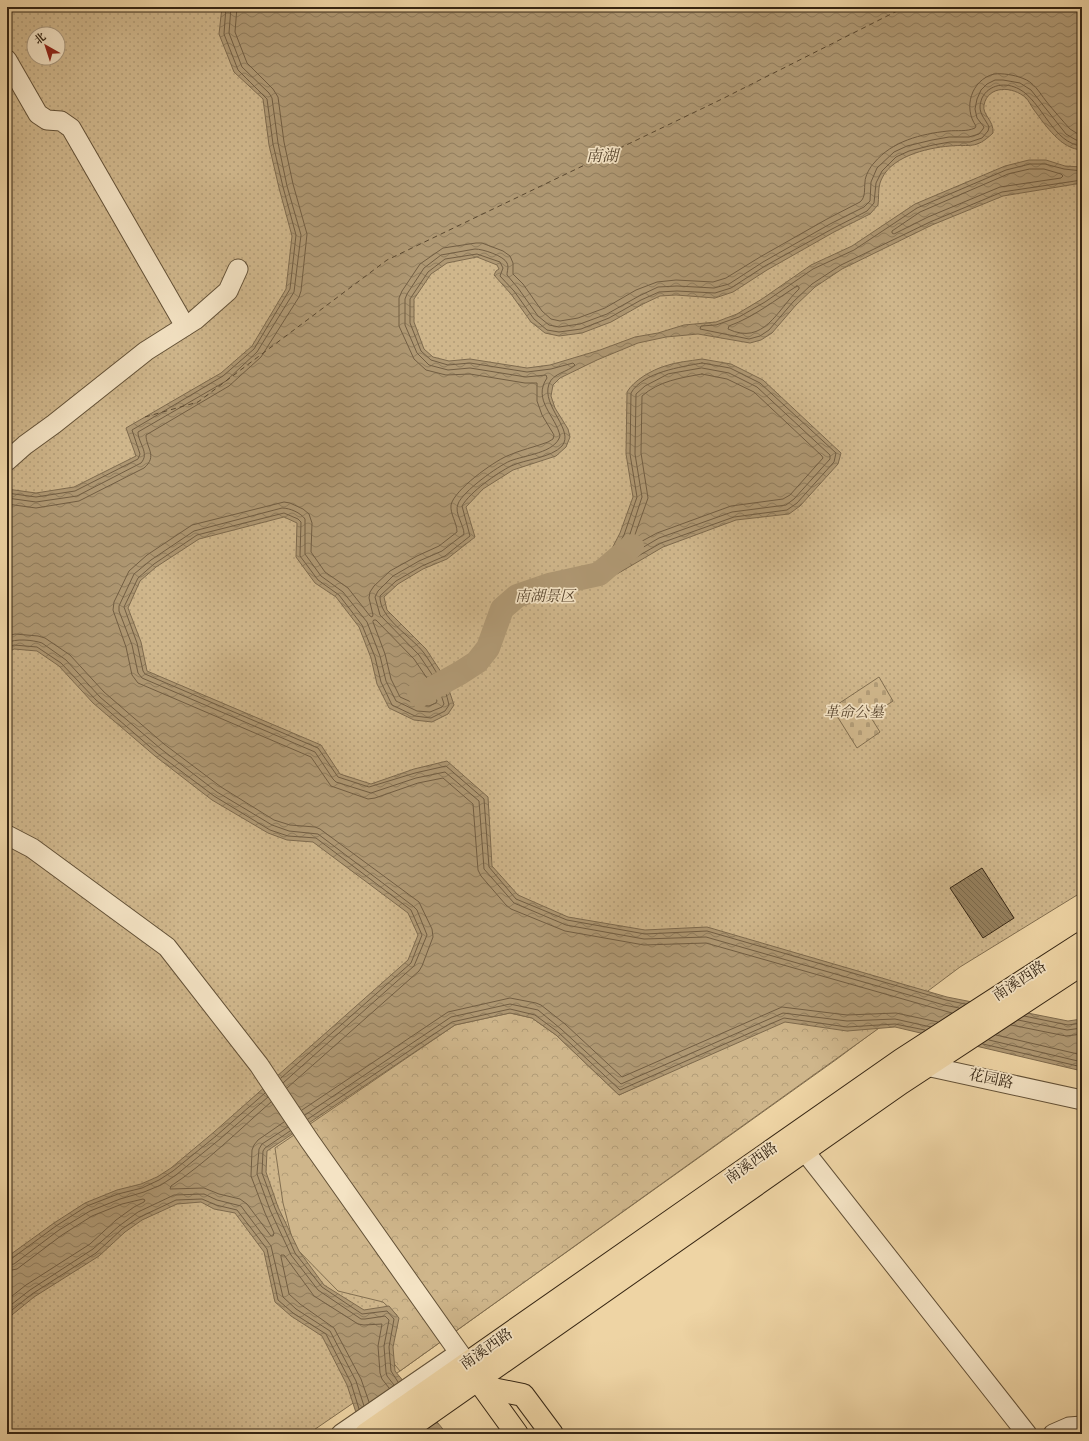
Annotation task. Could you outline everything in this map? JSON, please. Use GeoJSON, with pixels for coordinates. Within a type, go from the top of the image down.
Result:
{"type":"FeatureCollection","features":[{"type":"Feature","properties":{"kind":"main road","name":"南溪西路"},"geometry":{"type":"LineString","coordinates":[[433,1399],[921,1058],[1006,992],[1082,943]]}},
{"type":"Feature","properties":{"kind":"main road","name":"南溪西路"},"geometry":{"type":"LineString","coordinates":[[921,1058],[1030,997],[1082,964]]}},
{"type":"Feature","properties":{"kind":"main road"},"geometry":{"type":"LineString","coordinates":[[472,1371],[517,1434]]}},
{"type":"Feature","properties":{"kind":"main road"},"geometry":{"type":"LineString","coordinates":[[472,1371],[523,1394],[552,1434]]}},
{"type":"Feature","properties":{"kind":"main road"},"geometry":{"type":"LineString","coordinates":[[351,1432],[433,1399]]}},
{"type":"Feature","properties":{"kind":"main road"},"geometry":{"type":"LineString","coordinates":[[400,1434],[433,1399]]}},
{"type":"Feature","properties":{"kind":"street"},"geometry":{"type":"LineString","coordinates":[[7,60],[38,114],[47,120],[61,121],[71,128],[185,326]]}},
{"type":"Feature","properties":{"kind":"street"},"geometry":{"type":"LineString","coordinates":[[7,461],[25,445],[146,351],[195,320],[228,291],[238,269]]}},
{"type":"Feature","properties":{"kind":"street"},"geometry":{"type":"LineString","coordinates":[[7,835],[32,848],[166,947],[259,1065],[472,1371],[433,1399],[417,1434]]}},
{"type":"Feature","properties":{"kind":"street","name":"花园路"},"geometry":{"type":"LineString","coordinates":[[921,1058],[1082,1100]]}},
{"type":"Feature","properties":{"kind":"street"},"geometry":{"type":"LineString","coordinates":[[799,1143],[1027,1434]]}},
{"type":"Feature","properties":{"kind":"street"},"geometry":{"type":"LineString","coordinates":[[1053,1434],[1069,1427],[1082,1426]]}},
{"type":"Feature","properties":{"kind":"green space","name":"南湖景区"},"geometry":{"type":"Polygon","coordinates":[[[7,7],[1082,7],[1082,892],[960,967],[837,1059],[400,1371],[308,1434],[7,1434],[7,7]]]}},
{"type":"Feature","properties":{"kind":"green space","name":"革命公墓"},"geometry":{"type":"Polygon","coordinates":[[[879,677],[893,701],[870,716],[880,732],[857,748],[832,708],[879,677]]]}},
{"type":"Feature","properties":{"kind":"green space"},"geometry":{"type":"Polygon","coordinates":[[[510,1013],[532,1018],[556,1035],[619,1095],[788,1015],[882,1026],[400,1371],[387,1355],[397,1315],[383,1302],[338,1291],[294,1246],[283,1203],[275,1148],[455,1025],[510,1013]]]}},
{"type":"Feature","properties":{"kind":"water","name":"南湖"},"geometry":{"type":"Polygon","coordinates":[[[222,7],[1082,7],[1082,150],[1067,146],[1055,136],[1027,99],[1021,94],[1008,90],[996,91],[986,98],[984,105],[985,112],[993,128],[993,133],[977,144],[930,149],[899,160],[884,174],[879,185],[878,205],[870,214],[834,232],[767,270],[733,292],[715,298],[676,295],[660,296],[611,322],[582,333],[559,336],[545,333],[531,322],[511,294],[494,275],[499,269],[497,265],[477,257],[447,263],[431,274],[414,299],[414,322],[424,349],[433,357],[449,361],[470,359],[527,368],[550,365],[600,350],[635,337],[658,333],[684,325],[716,322],[737,314],[762,299],[811,265],[852,246],[915,204],[1005,166],[1029,160],[1046,160],[1065,166],[1082,167],[1082,183],[1003,196],[932,225],[842,269],[815,287],[796,305],[772,333],[761,340],[750,343],[698,334],[666,337],[638,343],[597,360],[560,378],[553,385],[551,396],[555,408],[568,429],[570,437],[566,447],[556,456],[513,470],[483,489],[466,507],[475,537],[447,559],[423,569],[398,584],[384,597],[387,610],[426,649],[445,678],[454,705],[448,714],[432,722],[414,720],[389,708],[377,684],[371,658],[359,627],[336,597],[315,583],[296,557],[297,523],[284,517],[199,539],[156,567],[140,581],[128,608],[141,642],[147,671],[321,745],[340,774],[371,784],[414,769],[447,761],[488,797],[492,866],[518,895],[568,917],[645,930],[707,927],[947,997],[1068,1021],[1082,1019],[1082,1071],[895,1027],[847,1031],[785,1022],[619,1095],[556,1035],[532,1018],[510,1013],[455,1025],[267,1151],[266,1172],[278,1207],[299,1251],[324,1285],[364,1310],[389,1306],[399,1318],[393,1347],[395,1371],[447,1434],[363,1434],[347,1385],[322,1336],[291,1316],[275,1302],[264,1252],[235,1213],[214,1209],[201,1202],[177,1204],[142,1220],[125,1232],[99,1256],[34,1297],[7,1319],[7,1257],[54,1223],[85,1203],[117,1190],[141,1184],[157,1177],[171,1168],[214,1132],[408,960],[418,935],[408,913],[313,842],[287,840],[268,833],[212,800],[155,756],[93,703],[59,666],[37,651],[14,649],[7,653],[7,489],[36,493],[74,487],[136,456],[126,428],[221,373],[252,346],[286,289],[292,236],[269,145],[263,99],[234,72],[219,34],[222,7]]]}},
{"type":"Feature","properties":{"kind":"water"},"geometry":{"type":"Polygon","coordinates":[[[702,359],[731,364],[763,380],[841,453],[838,464],[800,506],[789,514],[736,520],[663,547],[617,574],[604,564],[620,533],[633,497],[626,454],[627,392],[634,383],[655,370],[665,366],[702,359]]]}},
{"type":"Feature","properties":{"kind":"building"},"geometry":{"type":"Polygon","coordinates":[[[982,868],[1014,918],[983,938],[950,888],[982,868]]]}},
{"type":"Feature","properties":{"kind":"waterway"},"geometry":{"type":"LineString","coordinates":[[419,693],[420,695],[477,662],[488,648],[502,609],[517,596],[549,585],[599,574],[632,546]]}},
{"type":"Feature","properties":{"kind":"ferry route"},"geometry":{"type":"LineString","coordinates":[[145,417],[198,402],[387,260],[722,99],[905,7]]}}]}
